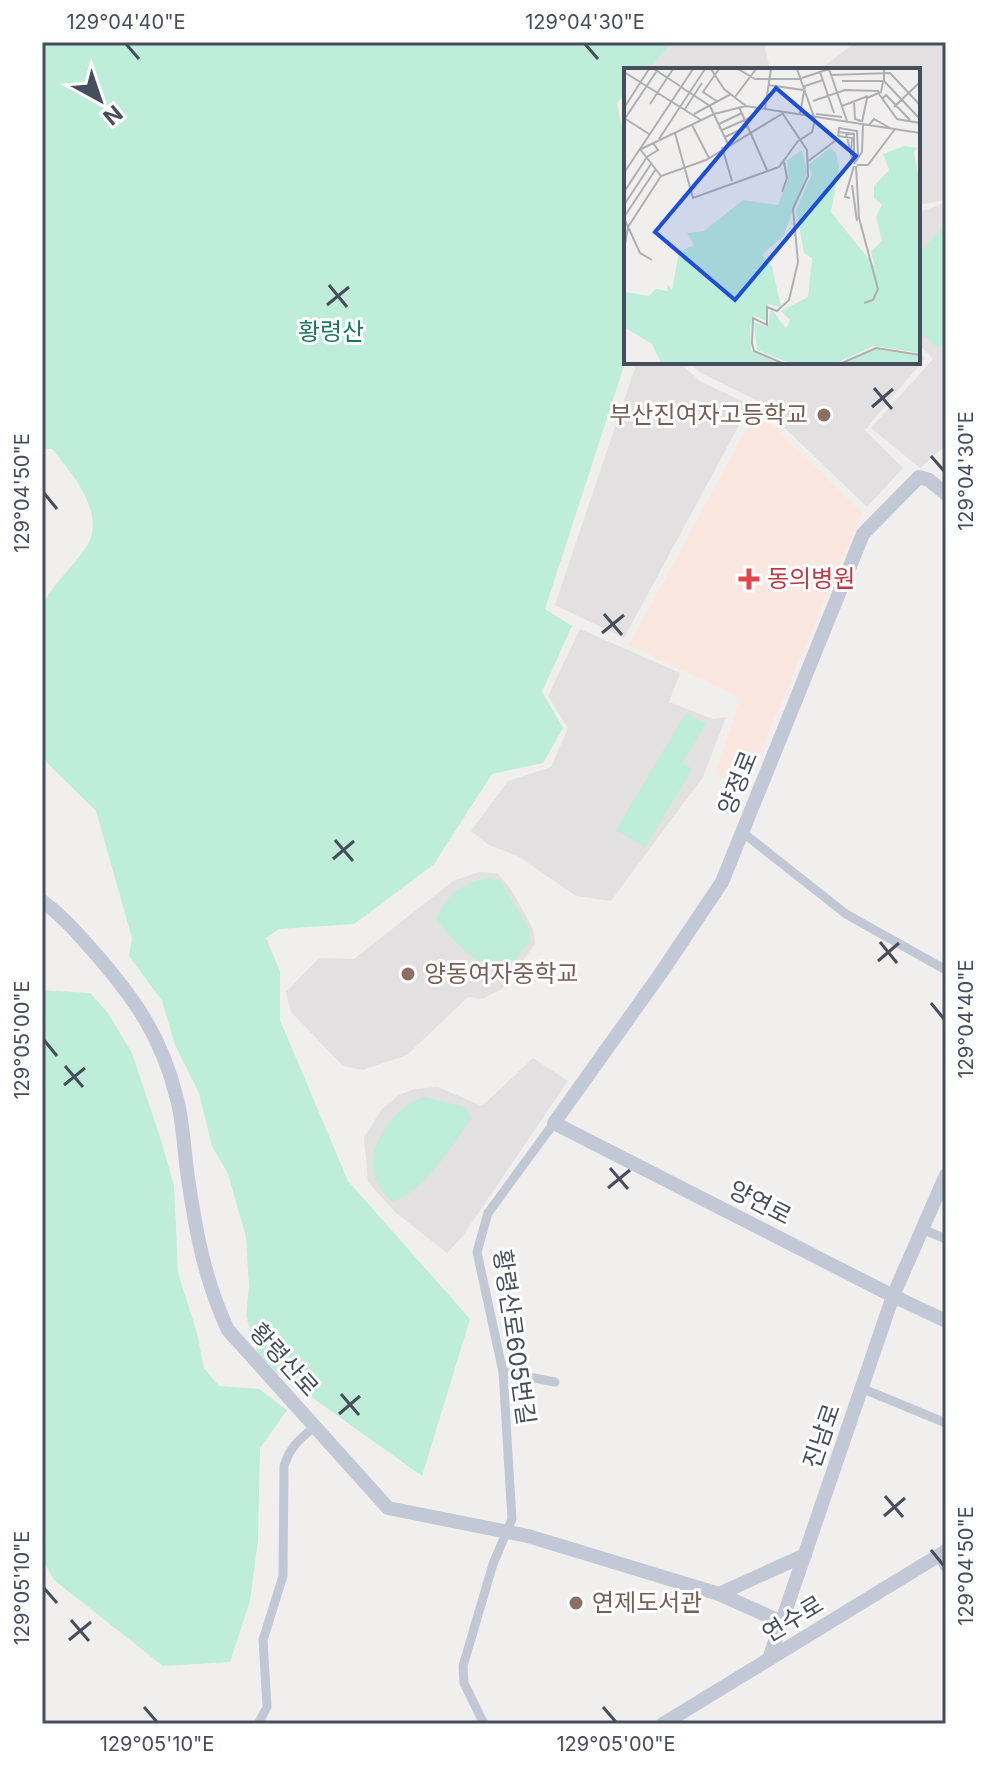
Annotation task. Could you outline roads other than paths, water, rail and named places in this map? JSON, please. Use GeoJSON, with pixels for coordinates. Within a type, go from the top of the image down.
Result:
{"type":"FeatureCollection","features":[{"type":"Feature","properties":{"kind":"street","name":"양정로"},"geometry":{"type":"LineString","coordinates":[[554,1123],[722,882],[863,534],[919,477],[929,480],[946,494]]}},
{"type":"Feature","properties":{"kind":"street"},"geometry":{"type":"LineString","coordinates":[[742,832],[846,914],[946,970]]}},
{"type":"Feature","properties":{"kind":"street","name":"황령산로"},"geometry":{"type":"LineString","coordinates":[[42,901],[65,918],[119,980],[146,1019],[159,1046],[178,1100],[202,1260],[228,1330],[388,1508],[508,1531],[719,1594],[782,1622]]}},
{"type":"Feature","properties":{"kind":"street","name":"양연로"},"geometry":{"type":"LineString","coordinates":[[554,1123],[946,1321]]}},
{"type":"Feature","properties":{"kind":"street","name":"황령산로605번길"},"geometry":{"type":"LineString","coordinates":[[508,1531],[512,1519],[503,1372],[477,1252],[488,1213],[554,1123]]}},
{"type":"Feature","properties":{"kind":"street","name":"진남로"},"geometry":{"type":"LineString","coordinates":[[769,1659],[893,1296],[946,1175]]}},
{"type":"Feature","properties":{"kind":"street"},"geometry":{"type":"LineString","coordinates":[[922,1229],[946,1239]]}},
{"type":"Feature","properties":{"kind":"street"},"geometry":{"type":"LineString","coordinates":[[503,1372],[555,1382]]}},
{"type":"Feature","properties":{"kind":"street"},"geometry":{"type":"LineString","coordinates":[[861,1388],[946,1423]]}},
{"type":"Feature","properties":{"kind":"street"},"geometry":{"type":"LineString","coordinates":[[258,1724],[267,1707],[263,1640],[283,1576],[284,1466],[296,1441],[315,1427]]}},
{"type":"Feature","properties":{"kind":"street"},"geometry":{"type":"LineString","coordinates":[[484,1724],[464,1683],[463,1666],[493,1564],[508,1531]]}},
{"type":"Feature","properties":{"kind":"street"},"geometry":{"type":"LineString","coordinates":[[719,1594],[805,1555]]}},
{"type":"Feature","properties":{"kind":"street","name":"연수로"},"geometry":{"type":"LineString","coordinates":[[663,1724],[943,1559]]}},
{"type":"Feature","properties":{"kind":"place","name":"부산진여자고등학교"},"geometry":{"type":"Point","coordinates":[824,415]}},
{"type":"Feature","properties":{"kind":"place","name":"동의병원"},"geometry":{"type":"Point","coordinates":[749,579]}},
{"type":"Feature","properties":{"kind":"place","name":"양동여자중학교"},"geometry":{"type":"Point","coordinates":[408,974]}},
{"type":"Feature","properties":{"kind":"place","name":"연제도서관"},"geometry":{"type":"Point","coordinates":[576,1603]}},
{"type":"Feature","properties":{"kind":"park label","name":"황령산"},"geometry":{"type":"Point","coordinates":[331,332]}}]}
